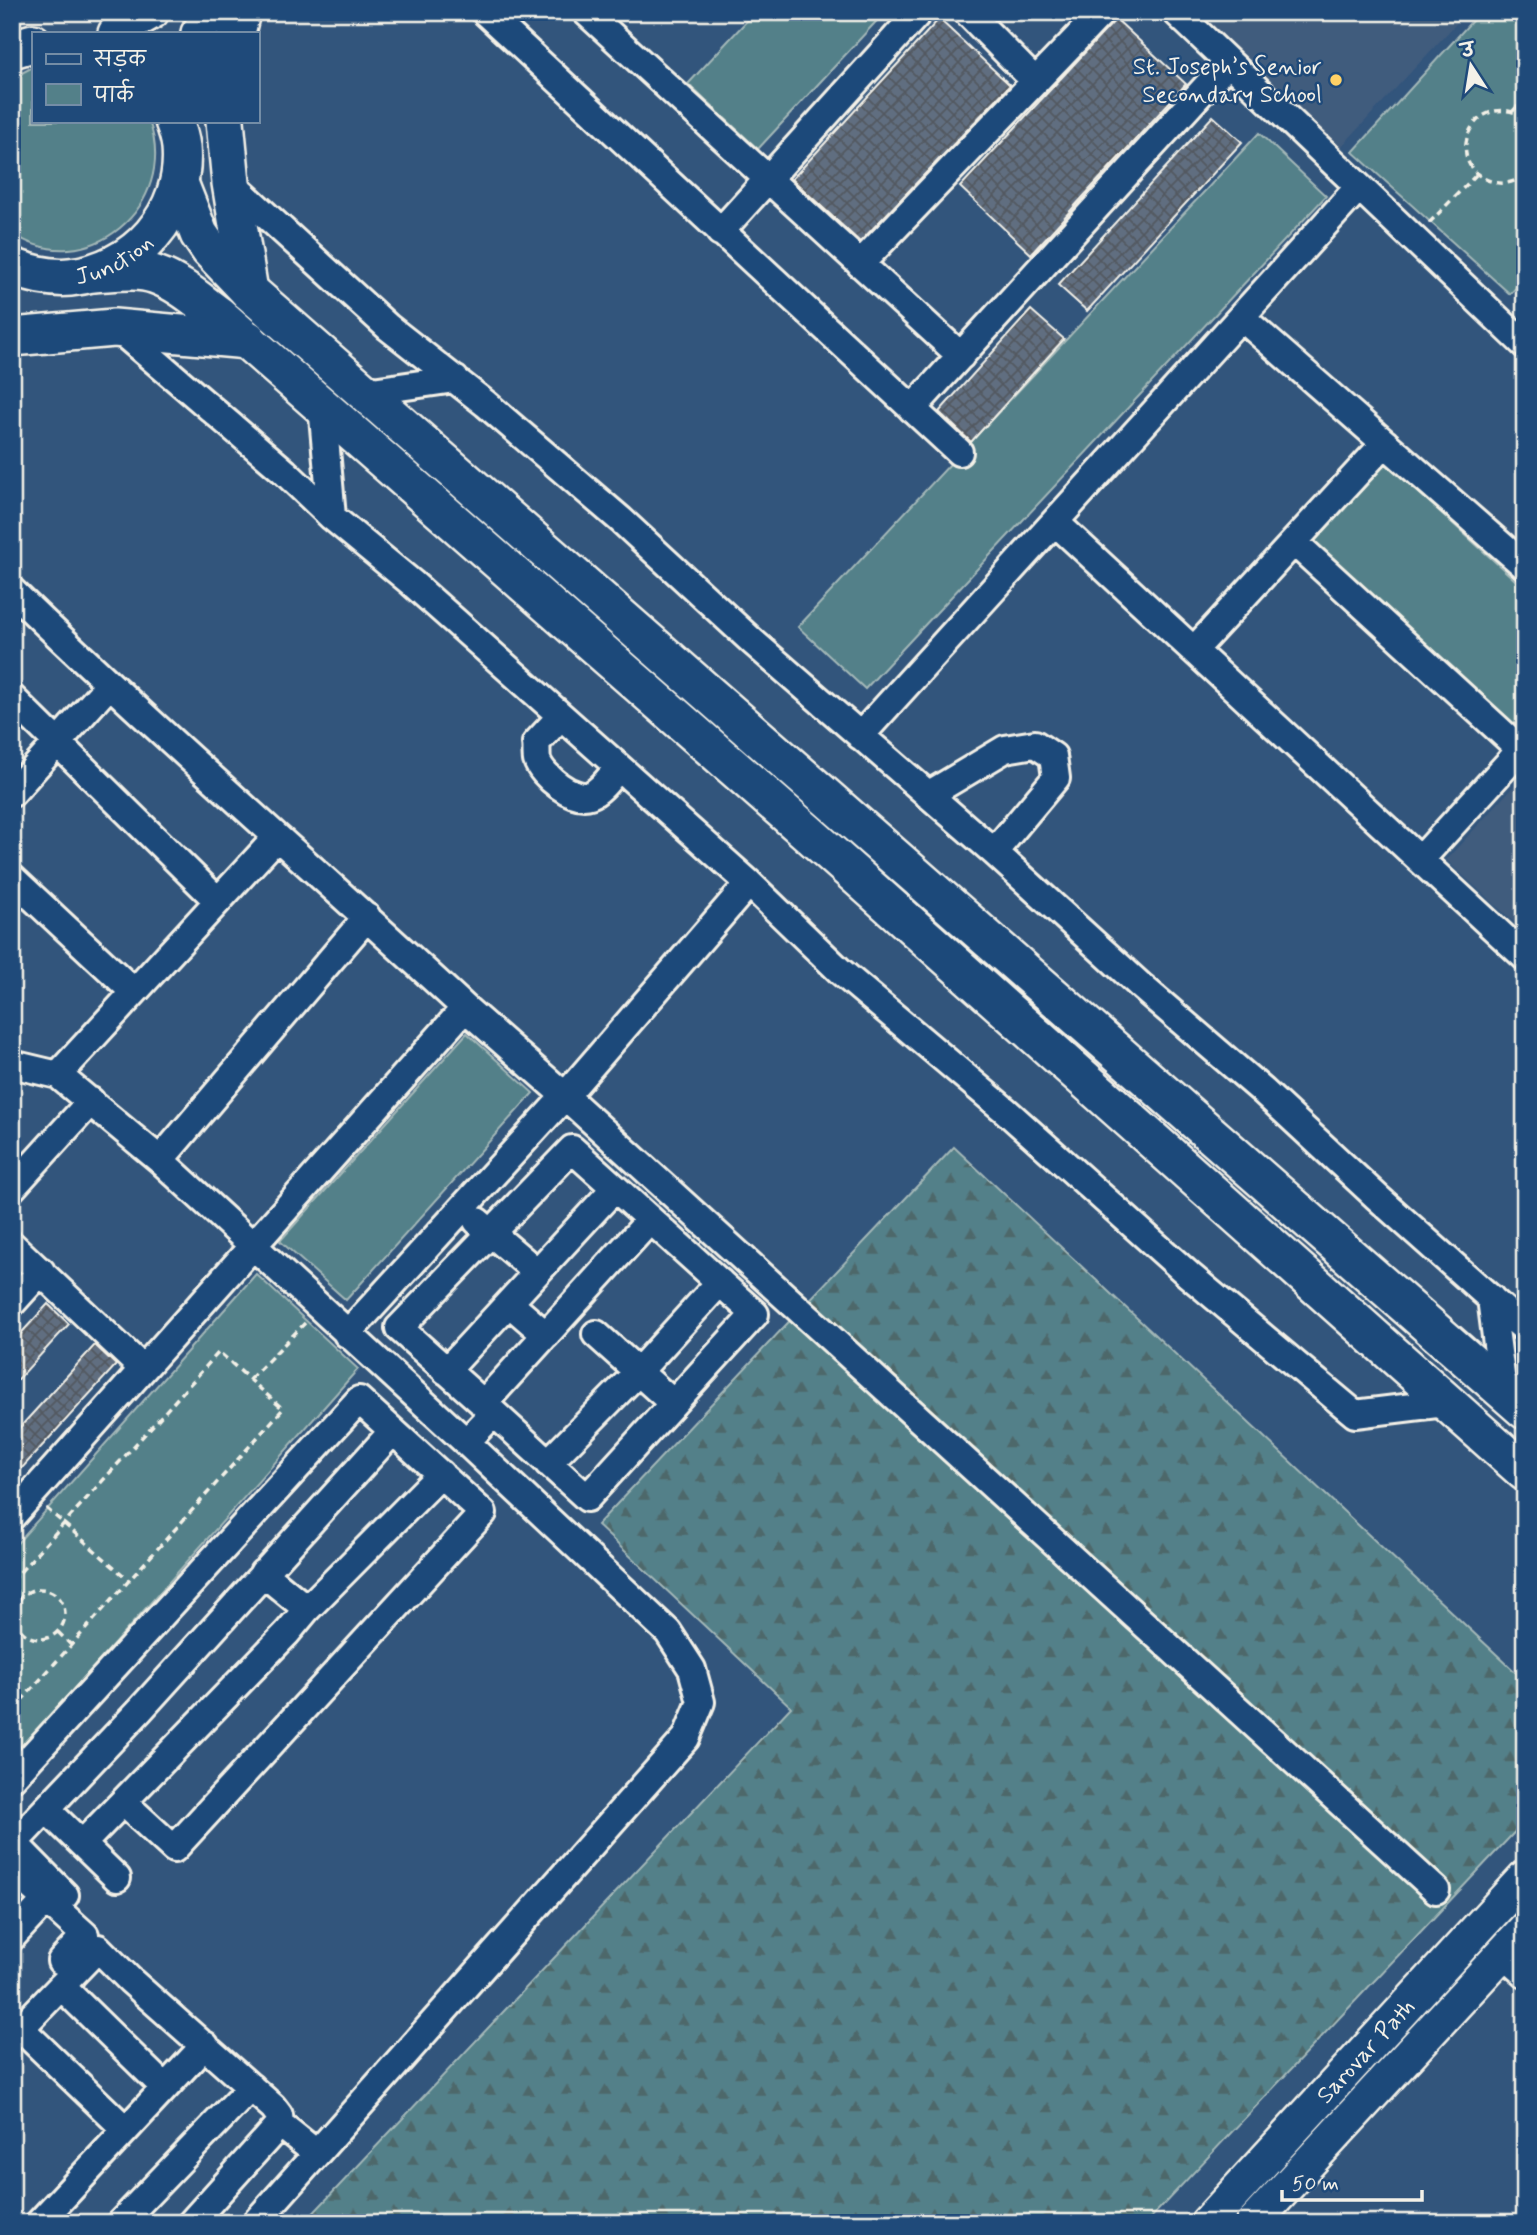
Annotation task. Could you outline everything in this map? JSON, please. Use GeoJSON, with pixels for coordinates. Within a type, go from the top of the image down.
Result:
{"type":"FeatureCollection","features":[{"type":"Feature","properties":{"kind":"highway"},"geometry":{"type":"LineString","coordinates":[[236,32],[241,12]]}},
{"type":"Feature","properties":{"kind":"highway"},"geometry":{"type":"LineString","coordinates":[[12,34],[32,36]]}},
{"type":"Feature","properties":{"kind":"highway"},"geometry":{"type":"LineString","coordinates":[[12,49],[32,43]]}},
{"type":"Feature","properties":{"kind":"highway"},"geometry":{"type":"LineString","coordinates":[[174,122],[181,147],[179,183],[199,234],[210,250],[249,292],[1514,1400]]}},
{"type":"Feature","properties":{"kind":"highway"},"geometry":{"type":"LineString","coordinates":[[225,122],[231,183],[249,292]]}},
{"type":"Feature","properties":{"kind":"highway","name":"Junction"},"geometry":{"type":"LineString","coordinates":[[12,267],[48,277],[82,275],[124,260],[149,240],[168,213],[179,183]]}},
{"type":"Feature","properties":{"kind":"highway"},"geometry":{"type":"LineString","coordinates":[[82,275],[130,271],[156,275],[188,293],[218,315],[807,832],[1525,1472]]}},
{"type":"Feature","properties":{"kind":"highway"},"geometry":{"type":"LineString","coordinates":[[12,338],[118,328],[247,340]]}},
{"type":"Feature","properties":{"kind":"main road"},"geometry":{"type":"LineString","coordinates":[[117,32],[152,12]]}},
{"type":"Feature","properties":{"kind":"main road"},"geometry":{"type":"LineString","coordinates":[[199,32],[212,12]]}},
{"type":"Feature","properties":{"kind":"main road"},"geometry":{"type":"LineString","coordinates":[[12,285],[82,275]]}},
{"type":"Feature","properties":{"kind":"main road","name":"Sarovar Path"},"geometry":{"type":"LineString","coordinates":[[1207,2223],[1525,1877]]}},
{"type":"Feature","properties":{"kind":"main road"},"geometry":{"type":"LineString","coordinates":[[1253,2223],[1519,1945]]}},
{"type":"Feature","properties":{"kind":"street"},"geometry":{"type":"LineString","coordinates":[[485,12],[959,452]]}},
{"type":"Feature","properties":{"kind":"street"},"geometry":{"type":"LineString","coordinates":[[586,12],[961,356]]}},
{"type":"Feature","properties":{"kind":"street"},"geometry":{"type":"LineString","coordinates":[[720,232],[919,12]]}},
{"type":"Feature","properties":{"kind":"street"},"geometry":{"type":"LineString","coordinates":[[967,12],[1035,81]]}},
{"type":"Feature","properties":{"kind":"street"},"geometry":{"type":"LineString","coordinates":[[860,264],[1102,12]]}},
{"type":"Feature","properties":{"kind":"street"},"geometry":{"type":"LineString","coordinates":[[1176,12],[1525,345]]}},
{"type":"Feature","properties":{"kind":"street"},"geometry":{"type":"LineString","coordinates":[[912,409],[1228,63]]}},
{"type":"Feature","properties":{"kind":"street"},"geometry":{"type":"LineString","coordinates":[[231,183],[388,327],[456,379],[621,520],[1142,988],[1263,1091],[1525,1329]]}},
{"type":"Feature","properties":{"kind":"street"},"geometry":{"type":"LineString","coordinates":[[860,736],[1358,188]]}},
{"type":"Feature","properties":{"kind":"street"},"geometry":{"type":"LineString","coordinates":[[1241,317],[1525,566]]}},
{"type":"Feature","properties":{"kind":"street"},"geometry":{"type":"LineString","coordinates":[[118,328],[285,472],[332,517],[412,583],[749,883],[840,971],[1006,1111],[1189,1275],[1355,1414],[1445,1403]]}},
{"type":"Feature","properties":{"kind":"street"},"geometry":{"type":"LineString","coordinates":[[365,393],[456,379]]}},
{"type":"Feature","properties":{"kind":"street"},"geometry":{"type":"LineString","coordinates":[[322,405],[332,517]]}},
{"type":"Feature","properties":{"kind":"street"},"geometry":{"type":"LineString","coordinates":[[1195,650],[1385,443]]}},
{"type":"Feature","properties":{"kind":"street"},"geometry":{"type":"LineString","coordinates":[[1055,522],[1525,957]]}},
{"type":"Feature","properties":{"kind":"street"},"geometry":{"type":"LineString","coordinates":[[1294,542],[1523,748],[1420,860]]}},
{"type":"Feature","properties":{"kind":"street"},"geometry":{"type":"LineString","coordinates":[[12,591],[109,685],[464,1008],[565,1096],[1436,1890]]}},
{"type":"Feature","properties":{"kind":"street"},"geometry":{"type":"LineString","coordinates":[[12,793],[109,685]]}},
{"type":"Feature","properties":{"kind":"street"},"geometry":{"type":"LineString","coordinates":[[12,698],[218,901]]}},
{"type":"Feature","properties":{"kind":"street"},"geometry":{"type":"LineString","coordinates":[[561,716],[536,743],[538,762],[549,776],[568,792],[580,797],[592,794],[618,768]]}},
{"type":"Feature","properties":{"kind":"street"},"geometry":{"type":"LineString","coordinates":[[928,795],[1005,750],[1035,744],[1053,756],[1056,778],[993,852]]}},
{"type":"Feature","properties":{"kind":"street"},"geometry":{"type":"LineString","coordinates":[[58,1075],[277,837]]}},
{"type":"Feature","properties":{"kind":"street"},"geometry":{"type":"LineString","coordinates":[[12,878],[134,992]]}},
{"type":"Feature","properties":{"kind":"street"},"geometry":{"type":"LineString","coordinates":[[347,1334],[565,1096],[749,883]]}},
{"type":"Feature","properties":{"kind":"street"},"geometry":{"type":"LineString","coordinates":[[160,1160],[367,917]]}},
{"type":"Feature","properties":{"kind":"street"},"geometry":{"type":"LineString","coordinates":[[18,1507],[464,1008]]}},
{"type":"Feature","properties":{"kind":"street"},"geometry":{"type":"LineString","coordinates":[[12,1064],[58,1075],[91,1101],[160,1160],[459,1436],[668,1632],[692,1669],[701,1702],[686,1738],[255,2223]]}},
{"type":"Feature","properties":{"kind":"street"},"geometry":{"type":"LineString","coordinates":[[12,1188],[91,1101]]}},
{"type":"Feature","properties":{"kind":"street"},"geometry":{"type":"LineString","coordinates":[[572,1149],[615,1188],[755,1314],[587,1498],[399,1328],[572,1149]]}},
{"type":"Feature","properties":{"kind":"street"},"geometry":{"type":"LineString","coordinates":[[446,1371],[615,1188]]}},
{"type":"Feature","properties":{"kind":"street"},"geometry":{"type":"LineString","coordinates":[[462,1208],[537,1272]]}},
{"type":"Feature","properties":{"kind":"street"},"geometry":{"type":"LineString","coordinates":[[82,1844],[287,1633],[459,1436],[489,1409],[546,1335],[650,1220]]}},
{"type":"Feature","properties":{"kind":"street"},"geometry":{"type":"LineString","coordinates":[[12,1245],[143,1369]]}},
{"type":"Feature","properties":{"kind":"street"},"geometry":{"type":"LineString","coordinates":[[12,1303],[41,1271]]}},
{"type":"Feature","properties":{"kind":"street"},"geometry":{"type":"LineString","coordinates":[[548,1463],[639,1372],[720,1282]]}},
{"type":"Feature","properties":{"kind":"street"},"geometry":{"type":"LineString","coordinates":[[1492,1298],[1514,1400]]}},
{"type":"Feature","properties":{"kind":"street"},"geometry":{"type":"LineString","coordinates":[[509,1303],[546,1335]]}},
{"type":"Feature","properties":{"kind":"street"},"geometry":{"type":"LineString","coordinates":[[596,1334],[673,1403]]}},
{"type":"Feature","properties":{"kind":"street"},"geometry":{"type":"LineString","coordinates":[[12,1778],[359,1400],[483,1513],[174,1849],[123,1802]]}},
{"type":"Feature","properties":{"kind":"street"},"geometry":{"type":"LineString","coordinates":[[13,1850],[46,1809],[140,1710],[393,1432]]}},
{"type":"Feature","properties":{"kind":"street"},"geometry":{"type":"LineString","coordinates":[[264,1573],[307,1609]]}},
{"type":"Feature","properties":{"kind":"street"},"geometry":{"type":"LineString","coordinates":[[46,1809],[117,1878]]}},
{"type":"Feature","properties":{"kind":"street"},"geometry":{"type":"LineString","coordinates":[[13,1850],[47,1900],[85,1935],[15,2026]]}},
{"type":"Feature","properties":{"kind":"street"},"geometry":{"type":"LineString","coordinates":[[13,1850],[93,1924]]}},
{"type":"Feature","properties":{"kind":"street"},"geometry":{"type":"LineString","coordinates":[[12,1937],[47,1900]]}},
{"type":"Feature","properties":{"kind":"street"},"geometry":{"type":"LineString","coordinates":[[15,2026],[61,1986],[98,1948],[130,1980],[273,2106],[279,2115],[280,2124],[316,2153]]}},
{"type":"Feature","properties":{"kind":"street"},"geometry":{"type":"LineString","coordinates":[[61,1986],[165,2088]]}},
{"type":"Feature","properties":{"kind":"street"},"geometry":{"type":"LineString","coordinates":[[15,2026],[125,2129]]}},
{"type":"Feature","properties":{"kind":"street"},"geometry":{"type":"LineString","coordinates":[[39,2223],[205,2045]]}},
{"type":"Feature","properties":{"kind":"street"},"geometry":{"type":"LineString","coordinates":[[120,2223],[251,2087]]}},
{"type":"Feature","properties":{"kind":"street"},"geometry":{"type":"LineString","coordinates":[[191,2223],[280,2124]]}},
{"type":"Feature","properties":{"kind":"path"},"geometry":{"type":"LineString","coordinates":[[1513,111],[1525,99]]}},
{"type":"Feature","properties":{"kind":"path"},"geometry":{"type":"LineString","coordinates":[[1525,117],[1513,111],[1489,112],[1470,128],[1465,152],[1469,164],[1477,174],[1487,180],[1510,183],[1525,175]]}},
{"type":"Feature","properties":{"kind":"path"},"geometry":{"type":"LineString","coordinates":[[1413,240],[1477,174]]}},
{"type":"Feature","properties":{"kind":"path"},"geometry":{"type":"LineString","coordinates":[[250,1379],[320,1308]]}},
{"type":"Feature","properties":{"kind":"path"},"geometry":{"type":"LineString","coordinates":[[12,1581],[219,1352],[283,1409],[12,1711]]}},
{"type":"Feature","properties":{"kind":"path"},"geometry":{"type":"LineString","coordinates":[[18,1507],[64,1524],[130,1581]]}},
{"type":"Feature","properties":{"kind":"path"},"geometry":{"type":"LineString","coordinates":[[12,1587],[22,1597]]}},
{"type":"Feature","properties":{"kind":"path"},"geometry":{"type":"LineString","coordinates":[[42,1589],[58,1596],[66,1612],[58,1632],[48,1639],[40,1640],[25,1635],[15,1614],[16,1606],[22,1597],[33,1590],[42,1589]]}},
{"type":"Feature","properties":{"kind":"path"},"geometry":{"type":"LineString","coordinates":[[58,1632],[71,1645]]}},
{"type":"Feature","properties":{"kind":"shaded area","name":"St. Joseph’s Senior Secondary School"},"geometry":{"type":"Polygon","coordinates":[[[1199,12],[1467,12],[1340,148],[1199,12]]]}},
{"type":"Feature","properties":{"kind":"shaded area"},"geometry":{"type":"Polygon","coordinates":[[[1525,774],[1525,932],[1446,860],[1525,774]]]}},
{"type":"Feature","properties":{"kind":"green space"},"geometry":{"type":"Polygon","coordinates":[[[755,12],[885,12],[758,149],[688,84],[755,12]]]}},
{"type":"Feature","properties":{"kind":"green space"},"geometry":{"type":"Polygon","coordinates":[[[1480,12],[1525,12],[1525,278],[1510,294],[1353,152],[1480,12]]]}},
{"type":"Feature","properties":{"kind":"green space"},"geometry":{"type":"Polygon","coordinates":[[[32,68],[32,122],[149,122],[155,152],[151,182],[139,207],[120,228],[96,242],[69,249],[40,246],[12,233],[12,78],[32,68]]]}},
{"type":"Feature","properties":{"kind":"green space"},"geometry":{"type":"Polygon","coordinates":[[[1259,133],[1326,196],[865,689],[798,627],[1259,133]]]}},
{"type":"Feature","properties":{"kind":"green space"},"geometry":{"type":"Polygon","coordinates":[[[1385,462],[1525,589],[1525,720],[1517,729],[1311,543],[1385,462]]]}},
{"type":"Feature","properties":{"kind":"green space"},"geometry":{"type":"Polygon","coordinates":[[[467,1033],[533,1093],[346,1300],[280,1241],[467,1033]]]}},
{"type":"Feature","properties":{"kind":"green space"},"geometry":{"type":"Polygon","coordinates":[[[954,1147],[1525,1681],[1525,1821],[1146,2223],[304,2223],[791,1707],[597,1525],[954,1147]]]}},
{"type":"Feature","properties":{"kind":"green space"},"geometry":{"type":"Polygon","coordinates":[[[256,1274],[358,1369],[12,1759],[12,1549],[256,1274]]]}},
{"type":"Feature","properties":{"kind":"building"},"geometry":{"type":"Polygon","coordinates":[[[939,19],[1010,85],[860,242],[792,179],[939,19]]]}},
{"type":"Feature","properties":{"kind":"building"},"geometry":{"type":"Polygon","coordinates":[[[1116,19],[1186,84],[1031,254],[960,187],[1116,19]]]}},
{"type":"Feature","properties":{"kind":"building"},"geometry":{"type":"Polygon","coordinates":[[[1213,116],[1242,142],[1087,311],[1058,285],[1213,116]]]}},
{"type":"Feature","properties":{"kind":"building"},"geometry":{"type":"Polygon","coordinates":[[[1031,310],[1064,339],[971,442],[939,412],[1031,310]]]}},
{"type":"Feature","properties":{"kind":"building"},"geometry":{"type":"Polygon","coordinates":[[[48,1304],[69,1324],[12,1386],[12,1343],[48,1304]]]}},
{"type":"Feature","properties":{"kind":"building"},"geometry":{"type":"Polygon","coordinates":[[[95,1345],[116,1365],[12,1479],[12,1436],[95,1345]]]}},
{"type":"Feature","properties":{"kind":"place","name":"St. Joseph’s Senior Secondary School"},"geometry":{"type":"Point","coordinates":[1336,80]}}]}
